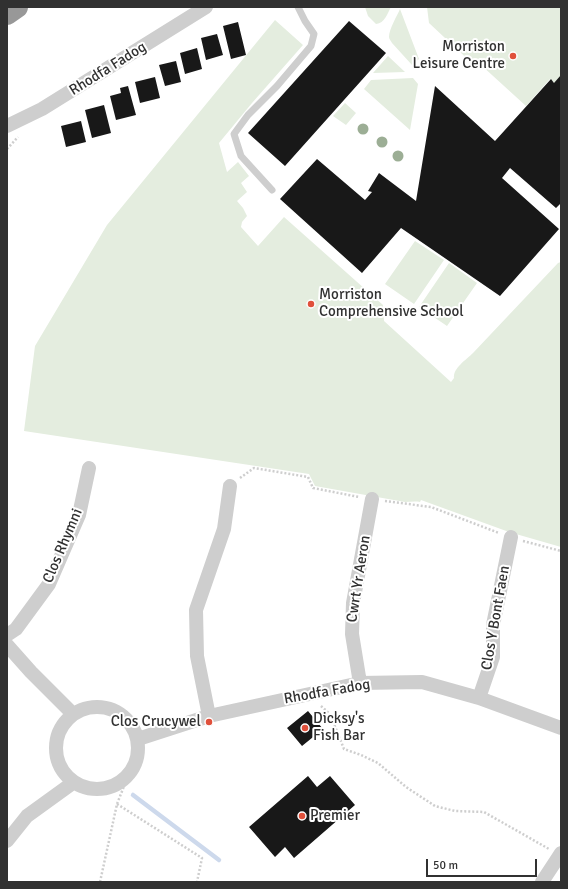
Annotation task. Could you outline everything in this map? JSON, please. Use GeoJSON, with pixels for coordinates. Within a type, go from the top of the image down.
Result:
{"type":"FeatureCollection","features":[{"type":"Feature","properties":{"kind":"highway"},"geometry":{"type":"LineString","coordinates":[[7,14],[17,7]]}},
{"type":"Feature","properties":{"kind":"street","name":"Rhodfa Fadog"},"geometry":{"type":"LineString","coordinates":[[7,126],[42,109],[206,7]]}},
{"type":"Feature","properties":{"kind":"street","name":"Clos Rhymni"},"geometry":{"type":"LineString","coordinates":[[7,635],[16,628],[49,584],[79,515],[89,468]]}},
{"type":"Feature","properties":{"kind":"street"},"geometry":{"type":"LineString","coordinates":[[210,716],[197,656],[196,610],[224,529],[230,486]]}},
{"type":"Feature","properties":{"kind":"street","name":"Cwrt Yr Aeron"},"geometry":{"type":"LineString","coordinates":[[360,683],[352,634],[353,603],[372,499]]}},
{"type":"Feature","properties":{"kind":"street","name":"Clos Y Bont Faen"},"geometry":{"type":"LineString","coordinates":[[479,698],[493,657],[492,625],[510,538]]}},
{"type":"Feature","properties":{"kind":"street"},"geometry":{"type":"LineString","coordinates":[[7,645],[31,672],[73,714]]}},
{"type":"Feature","properties":{"kind":"street","name":"Rhodfa Fadog"},"geometry":{"type":"LineString","coordinates":[[138,739],[210,716],[360,683],[422,682],[479,698],[561,728]]}},
{"type":"Feature","properties":{"kind":"street"},"geometry":{"type":"LineString","coordinates":[[101,706],[117,711],[128,720],[138,739],[138,753],[134,767],[128,776],[116,784],[97,789],[83,787],[74,782],[64,772],[56,755],[56,740],[61,727],[73,714],[86,708],[101,706]]}},
{"type":"Feature","properties":{"kind":"street"},"geometry":{"type":"LineString","coordinates":[[7,841],[27,816],[74,782]]}},
{"type":"Feature","properties":{"kind":"street"},"geometry":{"type":"LineString","coordinates":[[542,882],[560,854]]}},
{"type":"Feature","properties":{"kind":"lane"},"geometry":{"type":"LineString","coordinates":[[272,190],[241,156],[234,134],[248,115],[311,46],[314,34],[298,7]]}},
{"type":"Feature","properties":{"kind":"path"},"geometry":{"type":"LineString","coordinates":[[230,486],[254,468],[308,477],[313,488],[372,499],[431,507],[510,538],[561,551]]}},
{"type":"Feature","properties":{"kind":"path"},"geometry":{"type":"LineString","coordinates":[[308,694],[330,714],[344,749],[378,763],[406,787],[435,806],[455,811],[484,812],[560,854]]}},
{"type":"Feature","properties":{"kind":"path"},"geometry":{"type":"LineString","coordinates":[[100,882],[116,804],[128,776]]}},
{"type":"Feature","properties":{"kind":"path"},"geometry":{"type":"LineString","coordinates":[[116,804],[202,858],[197,882]]}},
{"type":"Feature","properties":{"kind":"shaded area"},"geometry":{"type":"Polygon","coordinates":[[[365,7],[391,7],[384,20],[376,24],[368,16],[365,7]]]}},
{"type":"Feature","properties":{"kind":"shaded area","name":"Morriston Leisure Centre"},"geometry":{"type":"Polygon","coordinates":[[[427,7],[561,7],[561,89],[550,79],[526,106],[481,65],[476,67],[429,23],[427,7]]]}},
{"type":"Feature","properties":{"kind":"shaded area"},"geometry":{"type":"Polygon","coordinates":[[[400,9],[419,59],[412,65],[389,38],[392,26],[400,9]]]}},
{"type":"Feature","properties":{"kind":"shaded area","name":"Morriston Comprehensive School"},"geometry":{"type":"Polygon","coordinates":[[[275,20],[303,45],[219,143],[227,172],[238,162],[249,176],[241,183],[247,192],[237,201],[247,216],[242,222],[241,227],[258,246],[284,217],[383,305],[384,321],[451,382],[460,364],[473,353],[558,263],[561,262],[561,547],[509,532],[421,500],[420,502],[405,502],[315,486],[309,474],[24,431],[35,346],[107,225],[275,20]]]}},
{"type":"Feature","properties":{"kind":"shaded area"},"geometry":{"type":"Polygon","coordinates":[[[388,56],[405,72],[373,73],[388,56]]]}},
{"type":"Feature","properties":{"kind":"shaded area"},"geometry":{"type":"Polygon","coordinates":[[[413,78],[418,84],[410,130],[364,89],[371,80],[413,78]]]}},
{"type":"Feature","properties":{"kind":"shaded area"},"geometry":{"type":"Polygon","coordinates":[[[345,103],[356,113],[346,125],[333,116],[345,103]]]}},
{"type":"Feature","properties":{"kind":"shaded area"},"geometry":{"type":"Polygon","coordinates":[[[415,241],[444,260],[414,304],[385,284],[415,241]]]}},
{"type":"Feature","properties":{"kind":"shaded area"},"geometry":{"type":"Polygon","coordinates":[[[449,263],[477,283],[447,326],[419,307],[449,263]]]}},
{"type":"Feature","properties":{"kind":"building"},"geometry":{"type":"Polygon","coordinates":[[[349,21],[386,53],[285,166],[248,133],[349,21]]]}},
{"type":"Feature","properties":{"kind":"building"},"geometry":{"type":"Polygon","coordinates":[[[238,22],[246,55],[231,59],[223,26],[238,22]]]}},
{"type":"Feature","properties":{"kind":"building"},"geometry":{"type":"Polygon","coordinates":[[[217,34],[223,55],[206,60],[201,38],[217,34]]]}},
{"type":"Feature","properties":{"kind":"building"},"geometry":{"type":"Polygon","coordinates":[[[197,48],[202,69],[185,74],[180,53],[197,48]]]}},
{"type":"Feature","properties":{"kind":"building"},"geometry":{"type":"Polygon","coordinates":[[[176,61],[181,82],[165,86],[159,65],[176,61]]]}},
{"type":"Feature","properties":{"kind":"building"},"geometry":{"type":"Polygon","coordinates":[[[561,75],[561,203],[556,208],[510,168],[502,178],[559,229],[500,296],[401,228],[362,273],[280,199],[317,159],[365,200],[372,192],[368,191],[379,173],[416,201],[435,86],[495,141],[551,79],[554,83],[561,75]]]}},
{"type":"Feature","properties":{"kind":"building"},"geometry":{"type":"Polygon","coordinates":[[[155,77],[160,98],[140,103],[135,82],[155,77]]]}},
{"type":"Feature","properties":{"kind":"building"},"geometry":{"type":"Polygon","coordinates":[[[128,86],[136,115],[116,120],[110,96],[121,93],[120,88],[128,86]]]}},
{"type":"Feature","properties":{"kind":"building"},"geometry":{"type":"Polygon","coordinates":[[[104,105],[111,133],[92,138],[85,110],[104,105]]]}},
{"type":"Feature","properties":{"kind":"building"},"geometry":{"type":"Polygon","coordinates":[[[81,121],[86,142],[66,147],[61,126],[81,121]]]}},
{"type":"Feature","properties":{"kind":"building","name":"Dicksy's Fish Bar"},"geometry":{"type":"Polygon","coordinates":[[[308,711],[323,729],[302,746],[287,728],[308,711]]]}},
{"type":"Feature","properties":{"kind":"building","name":"Premier"},"geometry":{"type":"Polygon","coordinates":[[[308,776],[317,787],[330,776],[355,805],[294,858],[285,847],[275,857],[249,827],[308,776]]]}},
{"type":"Feature","properties":{"kind":"waterway"},"geometry":{"type":"LineString","coordinates":[[133,795],[219,860]]}},
{"type":"Feature","properties":{"kind":"place","name":"Morriston Leisure Centre"},"geometry":{"type":"Point","coordinates":[513,56]}},
{"type":"Feature","properties":{"kind":"place","name":"Morriston Comprehensive School"},"geometry":{"type":"Point","coordinates":[311,304]}},
{"type":"Feature","properties":{"kind":"place","name":"Clos Crucywel"},"geometry":{"type":"Point","coordinates":[209,722]}},
{"type":"Feature","properties":{"kind":"place","name":"Dicksy's Fish Bar"},"geometry":{"type":"Point","coordinates":[305,728]}},
{"type":"Feature","properties":{"kind":"place","name":"Premier"},"geometry":{"type":"Point","coordinates":[302,816]}}]}
